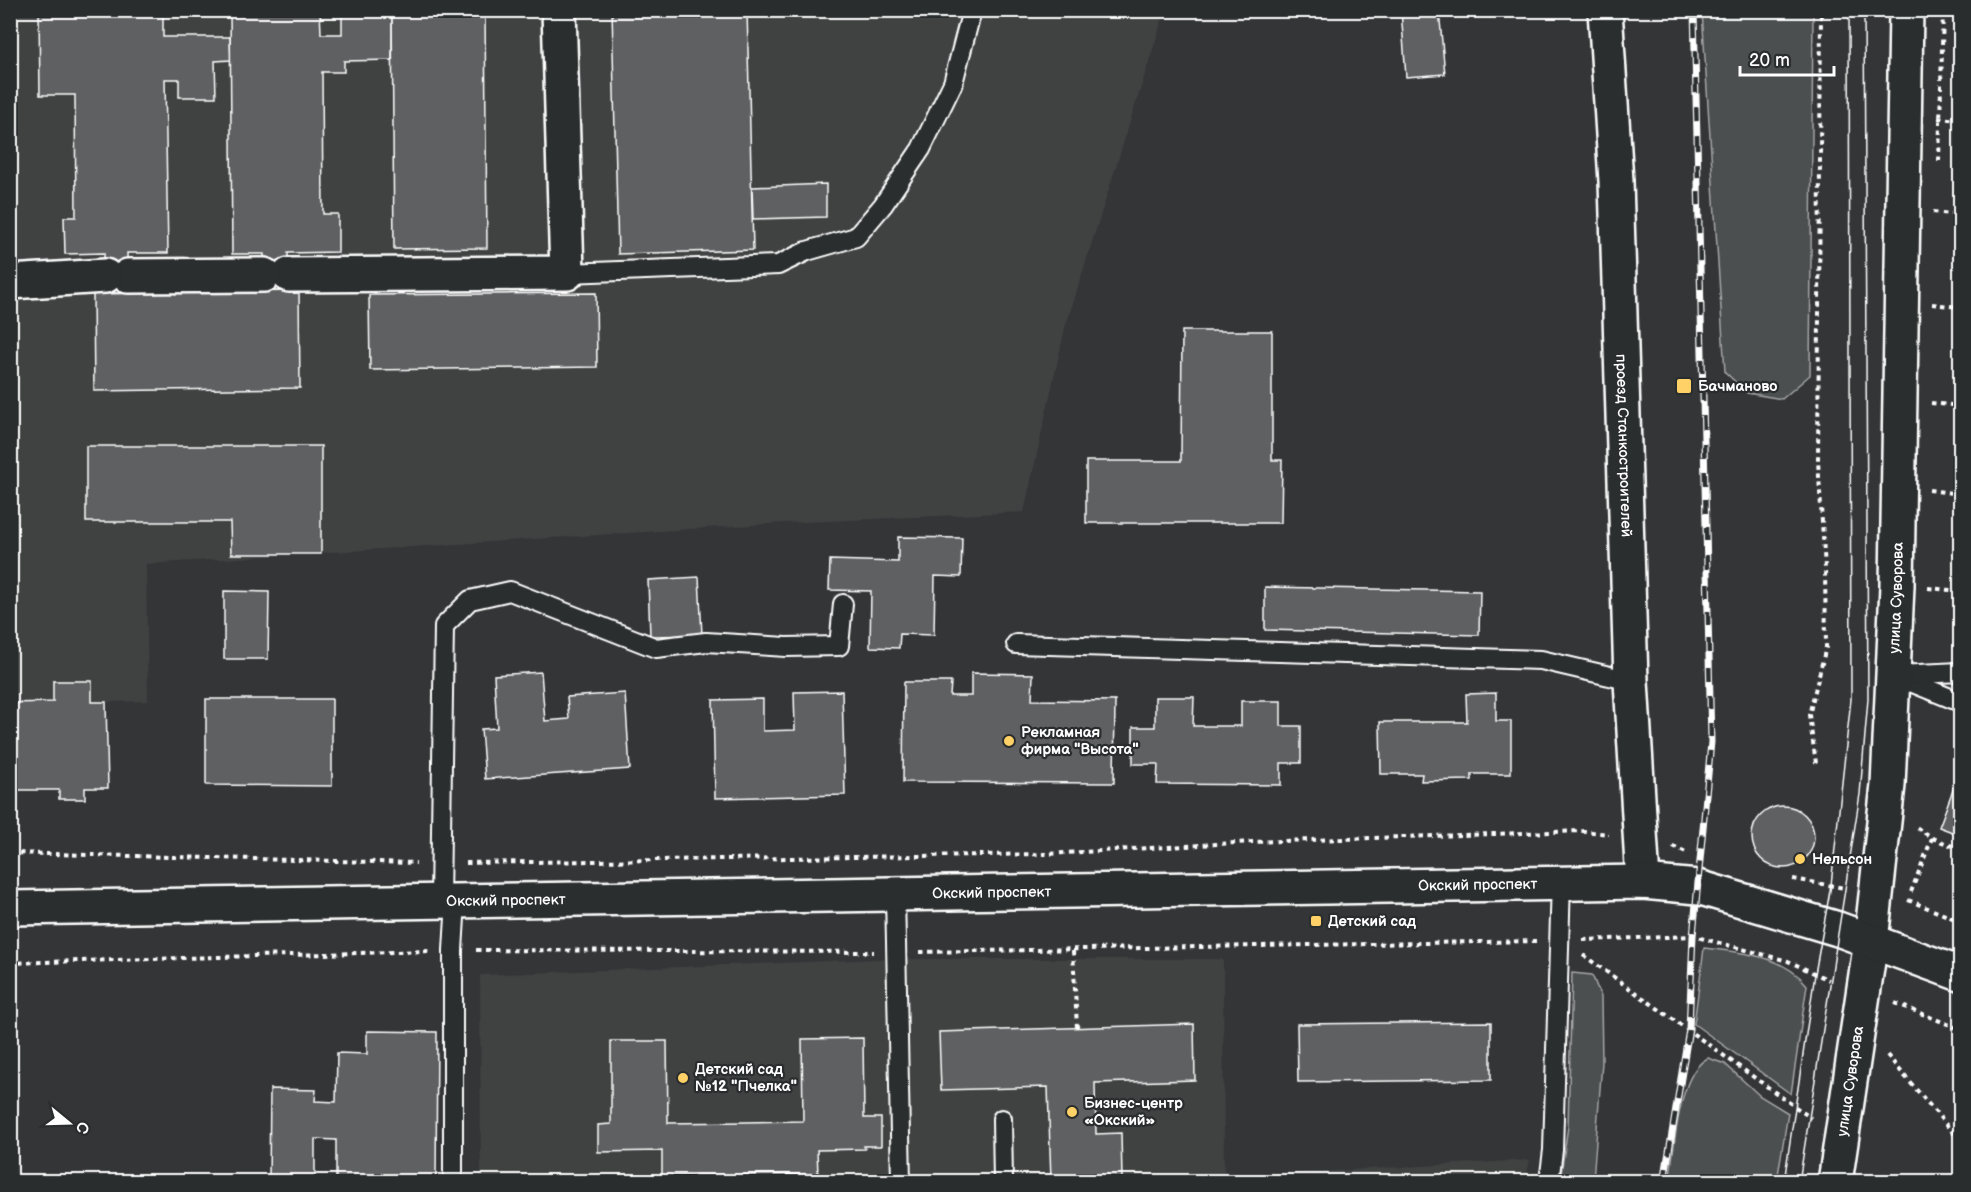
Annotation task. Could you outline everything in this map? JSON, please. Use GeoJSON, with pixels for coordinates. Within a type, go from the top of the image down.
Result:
{"type":"FeatureCollection","features":[{"type":"Feature","properties":{"kind":"main road"},"geometry":{"type":"LineString","coordinates":[[10,282],[116,276],[567,273],[559,10]]}},
{"type":"Feature","properties":{"kind":"main road","name":"проезд Станкостроителей"},"geometry":{"type":"LineString","coordinates":[[1605,10],[1616,181],[1631,681],[1639,798],[1638,837],[1643,882]]}},
{"type":"Feature","properties":{"kind":"main road","name":"улица Суворова"},"geometry":{"type":"LineString","coordinates":[[1834,1182],[1871,941],[1888,785],[1897,586],[1905,10]]}},
{"type":"Feature","properties":{"kind":"main road","name":"Окский проспект"},"geometry":{"type":"LineString","coordinates":[[10,908],[1643,882],[1698,887],[1871,941],[1960,974]]}},
{"type":"Feature","properties":{"kind":"lane"},"geometry":{"type":"LineString","coordinates":[[567,273],[778,265],[807,251],[856,237],[884,205],[921,149],[953,83],[972,10]]}},
{"type":"Feature","properties":{"kind":"lane"},"geometry":{"type":"LineString","coordinates":[[453,1182],[453,950],[448,901],[440,864],[444,626],[470,600],[510,591],[656,648],[706,642],[786,647],[839,646],[843,604]]}},
{"type":"Feature","properties":{"kind":"lane"},"geometry":{"type":"LineString","coordinates":[[1016,644],[1541,660],[1631,681]]}},
{"type":"Feature","properties":{"kind":"lane"},"geometry":{"type":"LineString","coordinates":[[1893,675],[1960,672]]}},
{"type":"Feature","properties":{"kind":"lane"},"geometry":{"type":"LineString","coordinates":[[1893,675],[1960,702]]}},
{"type":"Feature","properties":{"kind":"lane"},"geometry":{"type":"LineString","coordinates":[[1549,1182],[1553,1150],[1561,882]]}},
{"type":"Feature","properties":{"kind":"lane"},"geometry":{"type":"LineString","coordinates":[[895,894],[901,1182]]}},
{"type":"Feature","properties":{"kind":"lane"},"geometry":{"type":"LineString","coordinates":[[1002,1119],[1003,1182]]}},
{"type":"Feature","properties":{"kind":"path"},"geometry":{"type":"LineString","coordinates":[[1816,763],[1809,715],[1826,647],[1825,568],[1818,461],[1821,10]]}},
{"type":"Feature","properties":{"kind":"path"},"geometry":{"type":"LineString","coordinates":[[10,853],[440,864],[1048,854],[1252,842],[1583,831],[1638,837],[1678,848],[1693,856]]}},
{"type":"Feature","properties":{"kind":"path"},"geometry":{"type":"LineString","coordinates":[[1932,838],[1960,849]]}},
{"type":"Feature","properties":{"kind":"path"},"geometry":{"type":"LineString","coordinates":[[1790,878],[1908,900],[1960,921]]}},
{"type":"Feature","properties":{"kind":"path"},"geometry":{"type":"LineString","coordinates":[[1560,940],[1608,970],[1649,1003],[1796,1106],[1840,1149]]}},
{"type":"Feature","properties":{"kind":"path"},"geometry":{"type":"LineString","coordinates":[[1073,951],[1077,1028]]}},
{"type":"Feature","properties":{"kind":"path"},"geometry":{"type":"LineString","coordinates":[[1883,999],[1960,1029]]}},
{"type":"Feature","properties":{"kind":"path"},"geometry":{"type":"LineString","coordinates":[[1886,1054],[1960,1141]]}},
{"type":"Feature","properties":{"kind":"shaded area"},"geometry":{"type":"Polygon","coordinates":[[[10,11],[1165,11],[1065,328],[1024,512],[784,523],[146,564],[148,701],[106,702],[108,788],[85,788],[85,799],[59,799],[59,790],[11,790],[10,11]]]}},
{"type":"Feature","properties":{"kind":"shaded area"},"geometry":{"type":"Polygon","coordinates":[[[1702,11],[1813,11],[1810,375],[1782,399],[1747,393],[1725,372],[1702,11]]]}},
{"type":"Feature","properties":{"kind":"shaded area"},"geometry":{"type":"Polygon","coordinates":[[[1704,948],[1746,954],[1773,961],[1786,967],[1807,985],[1791,1094],[1694,1024],[1704,948]]]}},
{"type":"Feature","properties":{"kind":"shaded area"},"geometry":{"type":"Polygon","coordinates":[[[880,959],[1223,959],[1224,1177],[1530,1160],[1525,1182],[481,1181],[480,975],[880,959]]]}},
{"type":"Feature","properties":{"kind":"shaded area"},"geometry":{"type":"Polygon","coordinates":[[[1572,973],[1592,975],[1601,997],[1602,1062],[1593,1181],[1560,1181],[1568,1126],[1572,973]]]}},
{"type":"Feature","properties":{"kind":"shaded area"},"geometry":{"type":"Polygon","coordinates":[[[1708,1058],[1725,1064],[1760,1096],[1788,1113],[1777,1181],[1669,1181],[1679,1113],[1684,1095],[1698,1066],[1708,1058]]]}},
{"type":"Feature","properties":{"kind":"building"},"geometry":{"type":"Polygon","coordinates":[[[39,10],[163,10],[163,37],[230,37],[231,60],[215,61],[216,97],[179,97],[179,79],[165,79],[168,253],[127,253],[128,293],[105,293],[104,253],[65,254],[64,217],[76,217],[75,95],[40,95],[39,10]]]}},
{"type":"Feature","properties":{"kind":"building"},"geometry":{"type":"Polygon","coordinates":[[[230,10],[320,10],[321,34],[342,34],[342,10],[392,10],[392,60],[344,61],[344,72],[322,72],[323,214],[338,214],[338,252],[288,253],[289,291],[264,291],[264,254],[232,254],[230,10]]]}},
{"type":"Feature","properties":{"kind":"building"},"geometry":{"type":"Polygon","coordinates":[[[392,10],[485,10],[487,248],[394,249],[392,10]]]}},
{"type":"Feature","properties":{"kind":"building"},"geometry":{"type":"Polygon","coordinates":[[[612,10],[747,10],[753,250],[618,254],[612,10]]]}},
{"type":"Feature","properties":{"kind":"building"},"geometry":{"type":"Polygon","coordinates":[[[1401,10],[1439,10],[1445,74],[1406,77],[1401,10]]]}},
{"type":"Feature","properties":{"kind":"building"},"geometry":{"type":"Polygon","coordinates":[[[826,184],[826,217],[753,219],[752,187],[826,184]]]}},
{"type":"Feature","properties":{"kind":"building"},"geometry":{"type":"Polygon","coordinates":[[[299,291],[300,388],[94,391],[93,294],[299,291]]]}},
{"type":"Feature","properties":{"kind":"building"},"geometry":{"type":"Polygon","coordinates":[[[596,293],[597,367],[370,370],[369,295],[596,293]]]}},
{"type":"Feature","properties":{"kind":"building"},"geometry":{"type":"Polygon","coordinates":[[[1182,331],[1272,331],[1272,460],[1282,460],[1281,523],[1086,523],[1086,461],[1181,461],[1182,331]]]}},
{"type":"Feature","properties":{"kind":"building"},"geometry":{"type":"Polygon","coordinates":[[[86,446],[321,446],[321,554],[231,554],[230,522],[86,522],[86,446]]]}},
{"type":"Feature","properties":{"kind":"building"},"geometry":{"type":"Polygon","coordinates":[[[898,537],[962,538],[961,577],[935,576],[934,635],[900,634],[899,648],[870,647],[871,591],[829,590],[830,560],[898,562],[898,537]]]}},
{"type":"Feature","properties":{"kind":"building"},"geometry":{"type":"Polygon","coordinates":[[[699,577],[702,635],[650,636],[648,580],[699,577]]]}},
{"type":"Feature","properties":{"kind":"building"},"geometry":{"type":"Polygon","coordinates":[[[1265,587],[1480,591],[1479,635],[1265,630],[1265,587]]]}},
{"type":"Feature","properties":{"kind":"building"},"geometry":{"type":"Polygon","coordinates":[[[224,591],[269,592],[268,659],[224,659],[224,591]]]}},
{"type":"Feature","properties":{"kind":"building"},"geometry":{"type":"Polygon","coordinates":[[[541,672],[545,721],[569,719],[567,697],[625,693],[630,769],[485,779],[481,729],[497,728],[494,675],[541,672]]]}},
{"type":"Feature","properties":{"kind":"building","name":"Рекламная фирма \"Высота\""},"geometry":{"type":"Polygon","coordinates":[[[971,673],[1033,674],[1032,700],[1115,701],[1114,783],[903,782],[904,682],[951,682],[950,696],[971,696],[971,673]]]}},
{"type":"Feature","properties":{"kind":"building"},"geometry":{"type":"Polygon","coordinates":[[[53,681],[92,681],[92,702],[106,702],[108,788],[85,788],[85,799],[59,799],[59,790],[10,790],[10,703],[53,702],[53,681]]]}},
{"type":"Feature","properties":{"kind":"building"},"geometry":{"type":"Polygon","coordinates":[[[842,691],[845,795],[715,798],[713,700],[763,699],[763,731],[795,730],[794,692],[842,691]]]}},
{"type":"Feature","properties":{"kind":"building"},"geometry":{"type":"Polygon","coordinates":[[[1496,693],[1496,721],[1511,721],[1511,774],[1472,774],[1472,780],[1421,781],[1422,774],[1381,774],[1380,722],[1467,722],[1466,694],[1496,693]]]}},
{"type":"Feature","properties":{"kind":"building"},"geometry":{"type":"Polygon","coordinates":[[[1155,697],[1194,697],[1193,726],[1241,726],[1241,701],[1281,701],[1281,726],[1301,726],[1301,763],[1281,763],[1281,785],[1157,784],[1158,764],[1133,764],[1133,727],[1155,727],[1155,697]]]}},
{"type":"Feature","properties":{"kind":"building"},"geometry":{"type":"Polygon","coordinates":[[[206,699],[332,699],[332,786],[206,785],[206,699]]]}},
{"type":"Feature","properties":{"kind":"building"},"geometry":{"type":"Polygon","coordinates":[[[1960,771],[1960,835],[1939,827],[1960,771]]]}},
{"type":"Feature","properties":{"kind":"building"},"geometry":{"type":"Polygon","coordinates":[[[1783,806],[1800,811],[1805,815],[1809,820],[1814,837],[1809,854],[1805,859],[1800,863],[1783,868],[1766,863],[1761,859],[1757,854],[1752,837],[1757,820],[1761,815],[1766,811],[1783,806]]]}},
{"type":"Feature","properties":{"kind":"building"},"geometry":{"type":"Polygon","coordinates":[[[1491,1022],[1491,1080],[1298,1082],[1297,1024],[1491,1022]]]}},
{"type":"Feature","properties":{"kind":"building","name":"Бизнес-центр «Окский»"},"geometry":{"type":"Polygon","coordinates":[[[1194,1024],[1195,1080],[1095,1083],[1096,1134],[1121,1133],[1122,1179],[1051,1181],[1048,1087],[941,1090],[939,1032],[1194,1024]]]}},
{"type":"Feature","properties":{"kind":"building"},"geometry":{"type":"Polygon","coordinates":[[[367,1031],[437,1032],[436,1182],[336,1182],[336,1140],[315,1139],[315,1182],[269,1182],[270,1089],[316,1090],[315,1101],[336,1102],[337,1053],[367,1054],[367,1031]]]}},
{"type":"Feature","properties":{"kind":"building"},"geometry":{"type":"Polygon","coordinates":[[[863,1038],[864,1118],[881,1118],[881,1146],[864,1146],[865,1149],[817,1150],[818,1174],[662,1176],[662,1151],[598,1152],[598,1125],[611,1124],[611,1041],[667,1041],[668,1123],[803,1121],[802,1039],[863,1038]]]}},
{"type":"Feature","properties":{"kind":"tram line"},"geometry":{"type":"LineString","coordinates":[[1784,1182],[1815,974],[1831,885],[1851,699],[1849,10]]}},
{"type":"Feature","properties":{"kind":"tram line"},"geometry":{"type":"LineString","coordinates":[[1799,1182],[1860,794],[1868,699],[1864,10]]}},
{"type":"Feature","properties":{"kind":"railway"},"geometry":{"type":"LineString","coordinates":[[1664,1182],[1689,1029],[1693,936],[1711,742],[1694,10]]}},
{"type":"Feature","properties":{"kind":"place","name":"Бачманово"},"geometry":{"type":"Point","coordinates":[1684,386]}},
{"type":"Feature","properties":{"kind":"place","name":"Рекламная фирма \"Высота\""},"geometry":{"type":"Point","coordinates":[1009,741]}},
{"type":"Feature","properties":{"kind":"place","name":"Нельсон"},"geometry":{"type":"Point","coordinates":[1800,859]}},
{"type":"Feature","properties":{"kind":"place","name":"Детский сад"},"geometry":{"type":"Point","coordinates":[1316,921]}},
{"type":"Feature","properties":{"kind":"place","name":"Детский сад №12 \"Пчелка\""},"geometry":{"type":"Point","coordinates":[683,1078]}},
{"type":"Feature","properties":{"kind":"place","name":"Бизнес-центр «Окский»"},"geometry":{"type":"Point","coordinates":[1072,1112]}}]}
